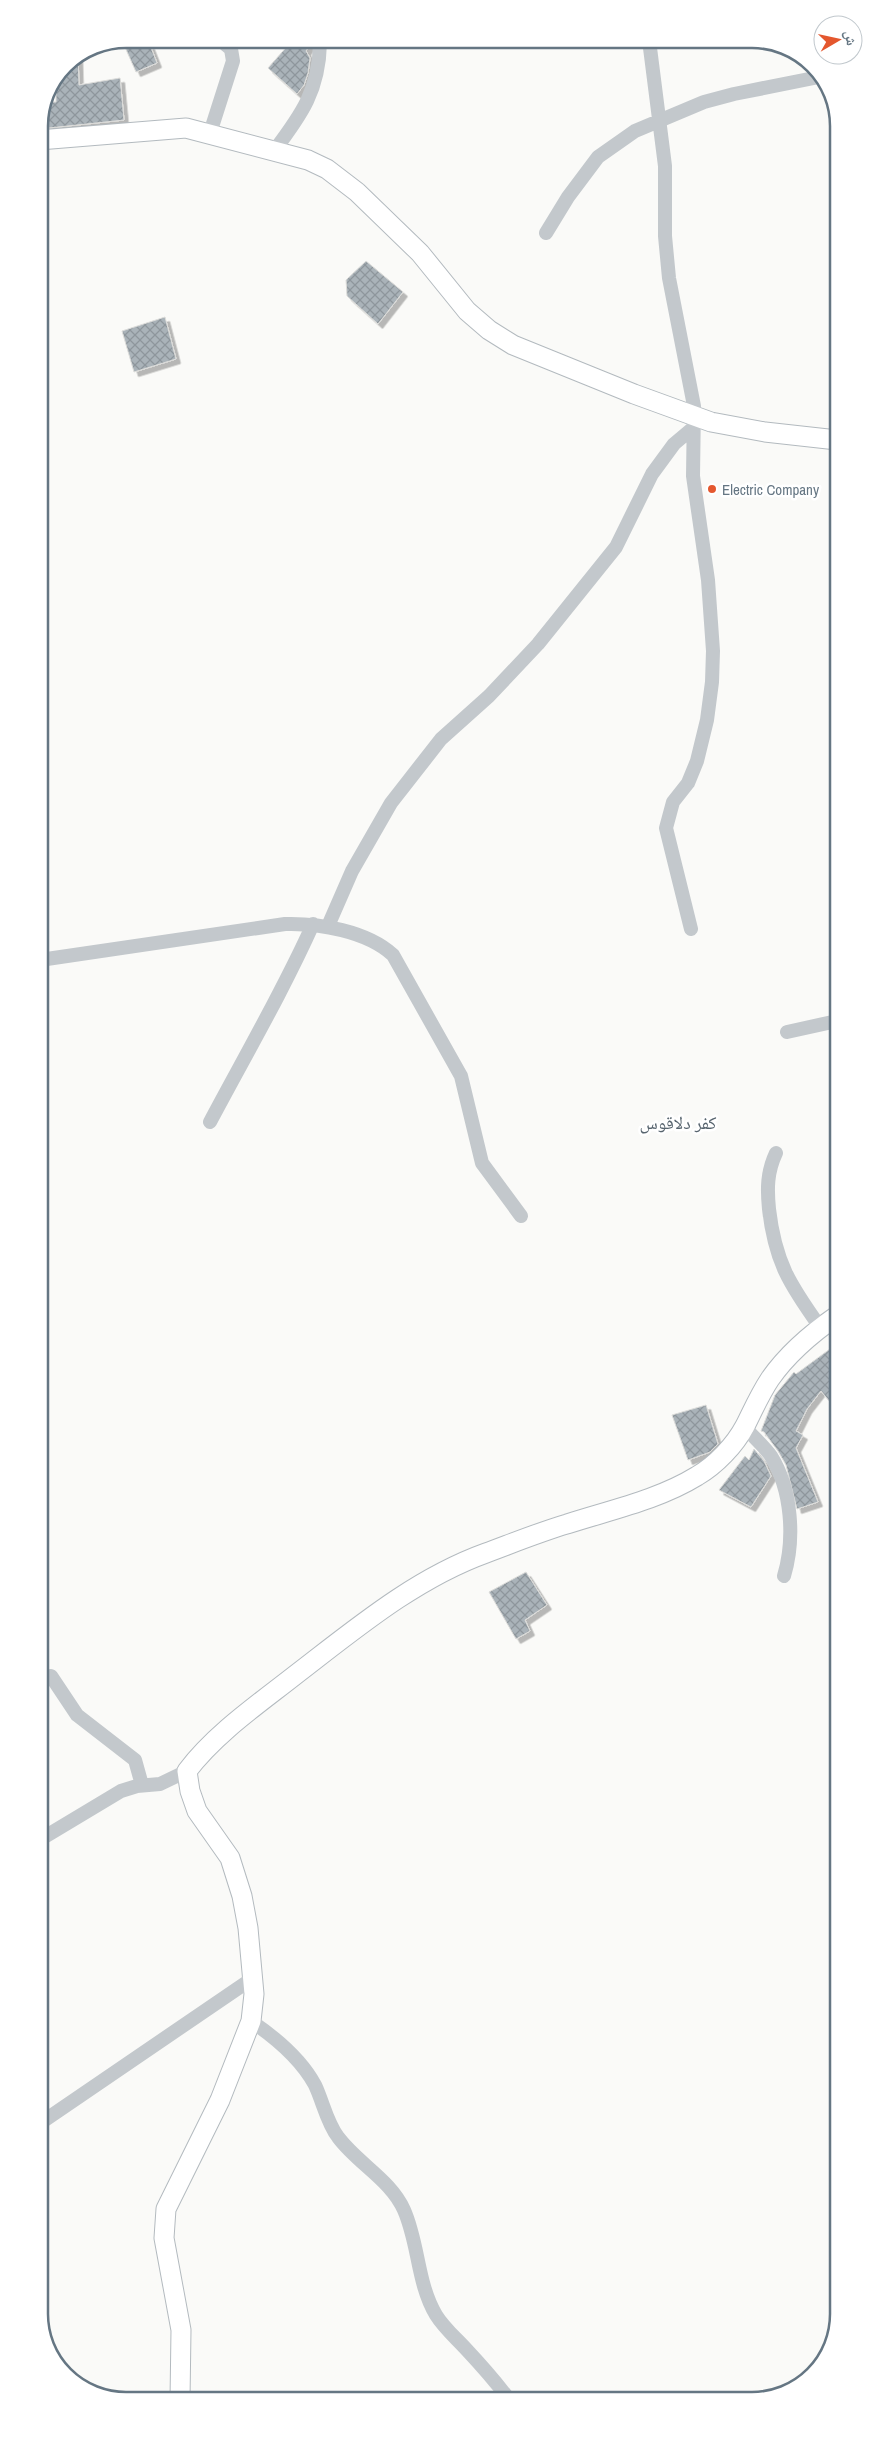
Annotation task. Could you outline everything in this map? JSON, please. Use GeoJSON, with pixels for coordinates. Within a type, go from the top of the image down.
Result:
{"type":"FeatureCollection","features":[{"type":"Feature","properties":{"kind":"main road"},"geometry":{"type":"LineString","coordinates":[[48,139],[174,128],[193,129],[308,160],[327,169],[344,181],[420,253],[467,311],[499,337],[526,351],[694,422],[830,439]]}},
{"type":"Feature","properties":{"kind":"main road"},"geometry":{"type":"LineString","coordinates":[[180,2391],[181,2330],[165,2248],[166,2209],[220,2100],[252,2021],[253,1978],[248,1928],[236,1876],[230,1858],[197,1811],[190,1791],[187,1771],[202,1752],[361,1624],[449,1567],[566,1524],[612,1511],[665,1492],[697,1476],[716,1462],[744,1427],[770,1379],[788,1356],[830,1320]]}},
{"type":"Feature","properties":{"kind":"street"},"geometry":{"type":"LineString","coordinates":[[210,133],[233,61],[230,48]]}},
{"type":"Feature","properties":{"kind":"street"},"geometry":{"type":"LineString","coordinates":[[274,151],[296,122],[311,97],[316,83],[320,48]]}},
{"type":"Feature","properties":{"kind":"street"},"geometry":{"type":"LineString","coordinates":[[650,48],[665,166],[665,236],[669,278],[675,319],[692,393],[694,422],[693,476],[711,612],[712,682],[707,720],[697,761],[688,783],[673,802],[666,828],[691,928]]}},
{"type":"Feature","properties":{"kind":"street"},"geometry":{"type":"LineString","coordinates":[[546,233],[568,198],[598,157],[621,139],[704,102],[814,78]]}},
{"type":"Feature","properties":{"kind":"street"},"geometry":{"type":"LineString","coordinates":[[328,926],[352,871],[391,803],[441,739],[488,696],[538,644],[616,547],[652,474],[674,444],[694,422]]}},
{"type":"Feature","properties":{"kind":"street"},"geometry":{"type":"LineString","coordinates":[[210,1122],[268,1010],[291,973],[313,924]]}},
{"type":"Feature","properties":{"kind":"street"},"geometry":{"type":"LineString","coordinates":[[48,959],[277,925],[313,924],[328,926],[377,944],[393,955],[461,1076],[482,1163],[521,1216]]}},
{"type":"Feature","properties":{"kind":"street"},"geometry":{"type":"LineString","coordinates":[[786,1032],[830,1023]]}},
{"type":"Feature","properties":{"kind":"street"},"geometry":{"type":"LineString","coordinates":[[776,1153],[770,1166],[767,1187],[776,1252],[795,1292],[820,1327]]}},
{"type":"Feature","properties":{"kind":"street"},"geometry":{"type":"LineString","coordinates":[[744,1427],[769,1454],[784,1489],[791,1545],[784,1576]]}},
{"type":"Feature","properties":{"kind":"street"},"geometry":{"type":"LineString","coordinates":[[51,1676],[76,1715],[135,1760],[142,1785]]}},
{"type":"Feature","properties":{"kind":"street"},"geometry":{"type":"LineString","coordinates":[[48,1835],[121,1791],[142,1785],[160,1784],[187,1771]]}},
{"type":"Feature","properties":{"kind":"street"},"geometry":{"type":"LineString","coordinates":[[48,2118],[253,1978]]}},
{"type":"Feature","properties":{"kind":"street"},"geometry":{"type":"LineString","coordinates":[[252,2021],[297,2060],[315,2086],[336,2136],[356,2159],[393,2192],[410,2225],[428,2299],[437,2316],[503,2392]]}},
{"type":"Feature","properties":{"kind":"building"},"geometry":{"type":"Polygon","coordinates":[[[125,48],[151,48],[157,63],[136,72],[125,48]]]}},
{"type":"Feature","properties":{"kind":"building"},"geometry":{"type":"Polygon","coordinates":[[[286,48],[308,48],[306,51],[310,58],[308,73],[304,85],[297,94],[268,68],[286,48]]]}},
{"type":"Feature","properties":{"kind":"building"},"geometry":{"type":"Polygon","coordinates":[[[78,64],[79,85],[120,78],[124,120],[48,128],[50,106],[52,102],[56,102],[56,91],[64,78],[78,64]]]}},
{"type":"Feature","properties":{"kind":"building"},"geometry":{"type":"Polygon","coordinates":[[[366,261],[403,292],[378,324],[347,296],[346,280],[366,261]]]}},
{"type":"Feature","properties":{"kind":"building"},"geometry":{"type":"Polygon","coordinates":[[[165,317],[176,359],[134,372],[122,331],[165,317]]]}},
{"type":"Feature","properties":{"kind":"building"},"geometry":{"type":"Polygon","coordinates":[[[830,1349],[830,1402],[821,1391],[807,1409],[796,1431],[803,1435],[796,1448],[818,1502],[797,1509],[786,1465],[778,1451],[764,1432],[761,1431],[775,1395],[794,1372],[796,1374],[830,1349]]]}},
{"type":"Feature","properties":{"kind":"building"},"geometry":{"type":"Polygon","coordinates":[[[706,1405],[718,1444],[710,1452],[688,1460],[672,1415],[706,1405]]]}},
{"type":"Feature","properties":{"kind":"building"},"geometry":{"type":"Polygon","coordinates":[[[754,1449],[764,1461],[771,1476],[751,1507],[719,1490],[745,1456],[749,1460],[754,1449]]]}},
{"type":"Feature","properties":{"kind":"building"},"geometry":{"type":"Polygon","coordinates":[[[526,1572],[547,1605],[525,1620],[530,1631],[516,1639],[489,1592],[526,1572]]]}},
{"type":"Feature","properties":{"kind":"place","name":"Electric Company"},"geometry":{"type":"Point","coordinates":[712,489]}},
{"type":"Feature","properties":{"kind":"district","name":"كفر دلاقوس"},"geometry":{"type":"Point","coordinates":[678,1122]}}]}
